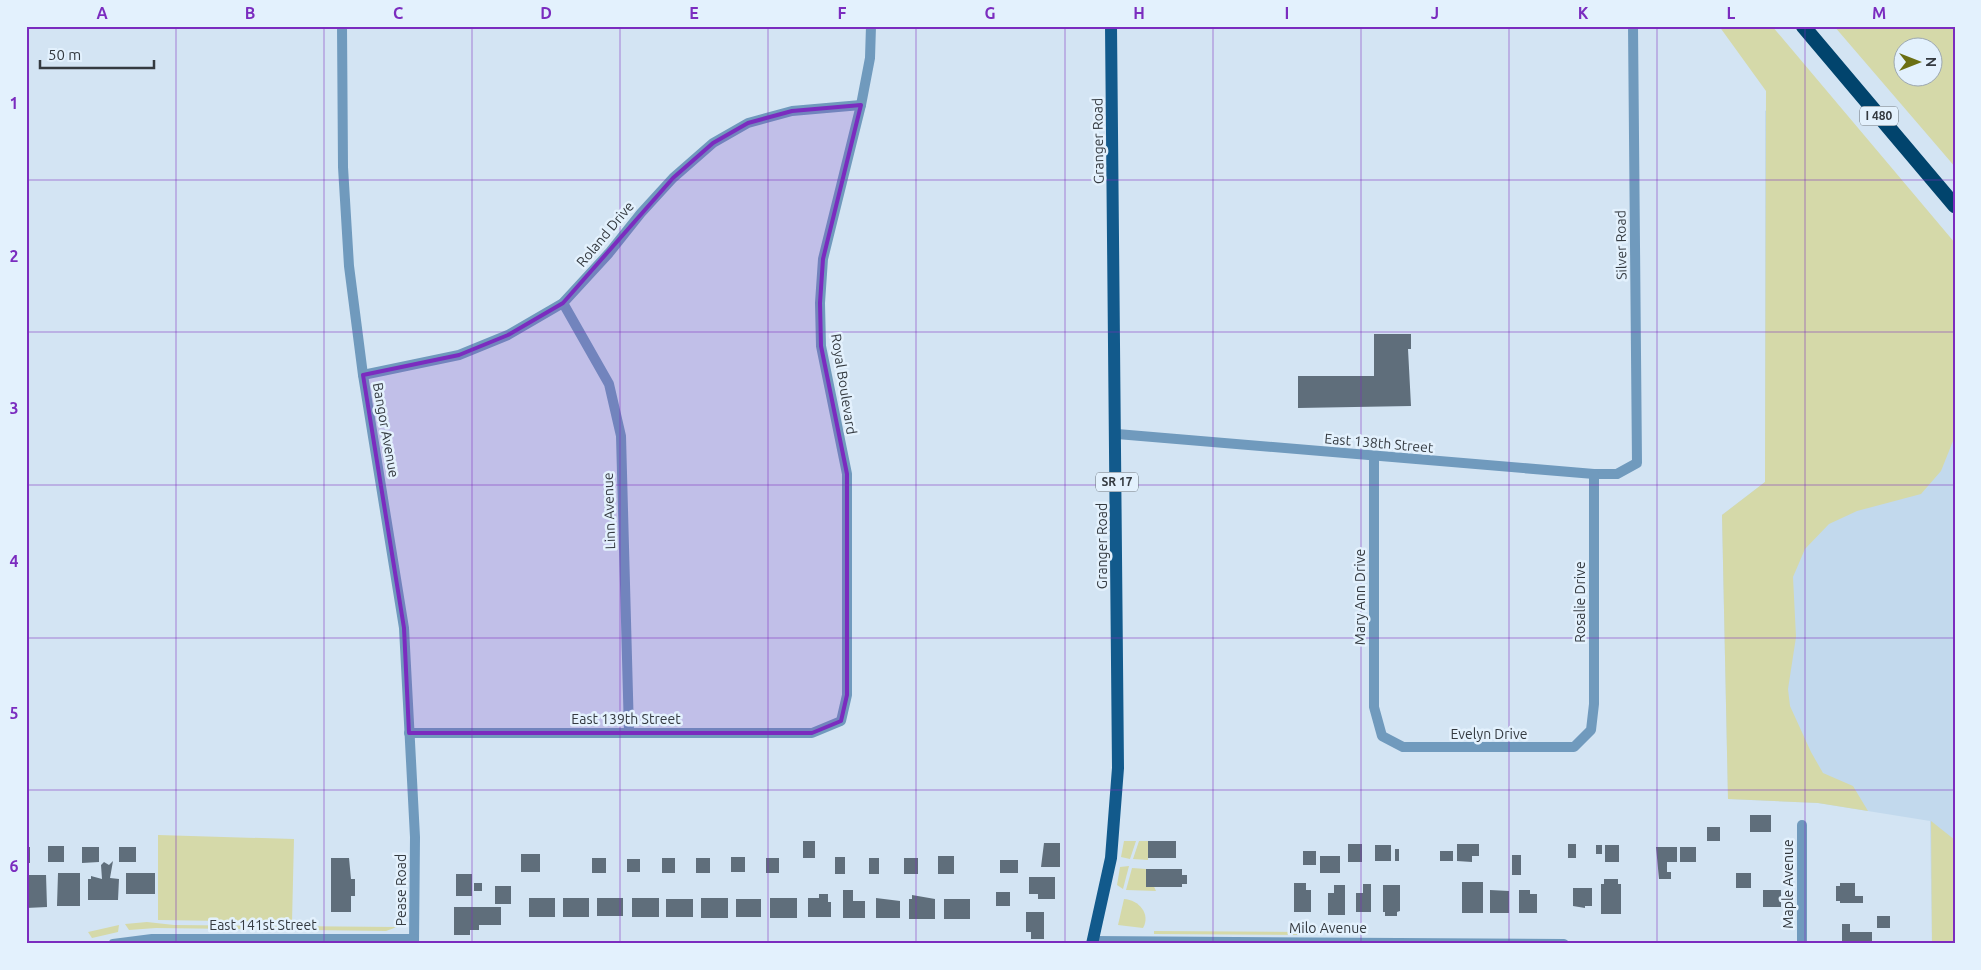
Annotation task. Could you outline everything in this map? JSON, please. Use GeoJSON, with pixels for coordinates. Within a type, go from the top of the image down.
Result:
{"type":"FeatureCollection","features":[{"type":"Feature","properties":{"kind":"highway","name":"I 480"},"geometry":{"type":"LineString","coordinates":[[1803,26],[1955,206]]}},
{"type":"Feature","properties":{"kind":"main road","name":"Granger Road"},"geometry":{"type":"LineString","coordinates":[[1092,942],[1110,858],[1117,786],[1117,434],[1111,26]]}},
{"type":"Feature","properties":{"kind":"street","name":"Bangor Avenue"},"geometry":{"type":"LineString","coordinates":[[342,26],[343,167],[349,266],[363,375],[404,628],[415,837]]}},
{"type":"Feature","properties":{"kind":"street","name":"Royal Boulevard"},"geometry":{"type":"LineString","coordinates":[[841,721],[847,695],[847,474],[821,346],[820,303],[824,259],[861,105],[870,58],[871,26]]}},
{"type":"Feature","properties":{"kind":"street","name":"Silver Road"},"geometry":{"type":"LineString","coordinates":[[1633,26],[1637,462]]}},
{"type":"Feature","properties":{"kind":"street","name":"Roland Drive"},"geometry":{"type":"LineString","coordinates":[[363,375],[458,355],[508,335],[563,303],[609,253],[641,213],[673,178],[713,143],[748,123],[792,111],[861,105]]}},
{"type":"Feature","properties":{"kind":"street","name":"Linn Avenue"},"geometry":{"type":"LineString","coordinates":[[563,303],[609,384],[621,436],[629,732]]}},
{"type":"Feature","properties":{"kind":"street","name":"East 138th Street"},"geometry":{"type":"LineString","coordinates":[[1117,434],[1594,474],[1617,474],[1637,462]]}},
{"type":"Feature","properties":{"kind":"street","name":"Mary Ann Drive"},"geometry":{"type":"LineString","coordinates":[[1374,457],[1374,706],[1382,736]]}},
{"type":"Feature","properties":{"kind":"street","name":"Rosalie Drive"},"geometry":{"type":"LineString","coordinates":[[1591,730],[1594,704],[1594,474]]}},
{"type":"Feature","properties":{"kind":"street","name":"East 139th Street"},"geometry":{"type":"LineString","coordinates":[[409,733],[812,733],[841,721]]}},
{"type":"Feature","properties":{"kind":"street","name":"Evelyn Drive"},"geometry":{"type":"LineString","coordinates":[[1382,736],[1403,747],[1574,747],[1591,730]]}},
{"type":"Feature","properties":{"kind":"street","name":"Maple Avenue"},"geometry":{"type":"LineString","coordinates":[[1802,825],[1802,944]]}},
{"type":"Feature","properties":{"kind":"street","name":"Pease Road"},"geometry":{"type":"LineString","coordinates":[[414,942],[415,837]]}},
{"type":"Feature","properties":{"kind":"street","name":"East 141st Street"},"geometry":{"type":"LineString","coordinates":[[113,944],[152,939],[414,942]]}},
{"type":"Feature","properties":{"kind":"street","name":"Milo Avenue"},"geometry":{"type":"LineString","coordinates":[[1092,942],[1564,944]]}},
{"type":"Feature","properties":{"kind":"highlighted area"},"geometry":{"type":"Polygon","coordinates":[[[861,105],[823,259],[820,303],[821,346],[847,474],[847,695],[841,721],[812,733],[409,733],[404,628],[363,375],[459,355],[508,335],[563,303],[673,178],[713,143],[748,123],[792,111],[861,105]]]}},
{"type":"Feature","properties":{"kind":"shaded area"},"geometry":{"type":"Polygon","coordinates":[[[1778,106],[1955,321],[1955,944],[1932,944],[1930,821],[1818,803],[1728,799],[1722,515],[1765,482],[1765,111],[1778,106]]]}},
{"type":"Feature","properties":{"kind":"green space"},"geometry":{"type":"Polygon","coordinates":[[[1719,26],[1772,26],[1955,243],[1955,436],[1941,471],[1921,494],[1857,511],[1829,524],[1805,549],[1793,577],[1796,637],[1788,689],[1790,706],[1823,773],[1853,786],[1868,811],[1818,803],[1728,799],[1722,515],[1765,482],[1766,91],[1719,26]]]}},
{"type":"Feature","properties":{"kind":"green space"},"geometry":{"type":"Polygon","coordinates":[[[1834,26],[1955,26],[1955,167],[1834,26]]]}},
{"type":"Feature","properties":{"kind":"green space"},"geometry":{"type":"Polygon","coordinates":[[[1931,821],[1955,840],[1955,944],[1932,944],[1931,821]]]}},
{"type":"Feature","properties":{"kind":"green space"},"geometry":{"type":"Polygon","coordinates":[[[158,835],[294,839],[292,922],[158,920],[158,835]]]}},
{"type":"Feature","properties":{"kind":"green space"},"geometry":{"type":"Polygon","coordinates":[[[1124,841],[1136,841],[1130,859],[1121,857],[1124,841]]]}},
{"type":"Feature","properties":{"kind":"green space"},"geometry":{"type":"Polygon","coordinates":[[[1139,841],[1148,841],[1148,860],[1133,859],[1139,841]]]}},
{"type":"Feature","properties":{"kind":"green space"},"geometry":{"type":"Polygon","coordinates":[[[1129,866],[1123,889],[1117,885],[1120,867],[1129,866]]]}},
{"type":"Feature","properties":{"kind":"green space"},"geometry":{"type":"Polygon","coordinates":[[[1132,868],[1146,869],[1156,891],[1126,890],[1132,868]]]}},
{"type":"Feature","properties":{"kind":"green space"},"geometry":{"type":"Polygon","coordinates":[[[1124,899],[1134,902],[1142,909],[1146,918],[1143,928],[1118,925],[1124,899]]]}},
{"type":"Feature","properties":{"kind":"green space"},"geometry":{"type":"Polygon","coordinates":[[[147,922],[174,925],[397,927],[386,931],[156,928],[129,930],[125,924],[147,922]]]}},
{"type":"Feature","properties":{"kind":"green space"},"geometry":{"type":"Polygon","coordinates":[[[119,925],[118,932],[92,938],[88,932],[119,925]]]}},
{"type":"Feature","properties":{"kind":"green space"},"geometry":{"type":"Polygon","coordinates":[[[1154,931],[1310,932],[1309,935],[1154,934],[1154,931]]]}},
{"type":"Feature","properties":{"kind":"building"},"geometry":{"type":"Polygon","coordinates":[[[1374,334],[1411,334],[1411,349],[1408,349],[1411,406],[1298,408],[1298,376],[1374,376],[1374,334]]]}},
{"type":"Feature","properties":{"kind":"building"},"geometry":{"type":"Polygon","coordinates":[[[1750,815],[1771,815],[1771,832],[1750,832],[1750,815]]]}},
{"type":"Feature","properties":{"kind":"building"},"geometry":{"type":"Polygon","coordinates":[[[1707,827],[1720,827],[1720,841],[1707,841],[1707,827]]]}},
{"type":"Feature","properties":{"kind":"building"},"geometry":{"type":"Polygon","coordinates":[[[803,841],[815,841],[815,858],[803,858],[803,841]]]}},
{"type":"Feature","properties":{"kind":"building"},"geometry":{"type":"Polygon","coordinates":[[[1148,841],[1176,841],[1176,858],[1148,858],[1148,841]]]}},
{"type":"Feature","properties":{"kind":"building"},"geometry":{"type":"Polygon","coordinates":[[[1044,843],[1060,843],[1060,867],[1041,867],[1044,843]]]}},
{"type":"Feature","properties":{"kind":"building"},"geometry":{"type":"Polygon","coordinates":[[[1348,844],[1362,844],[1362,862],[1348,862],[1348,844]]]}},
{"type":"Feature","properties":{"kind":"building"},"geometry":{"type":"Polygon","coordinates":[[[1457,844],[1479,844],[1479,856],[1472,856],[1472,862],[1457,861],[1457,844]]]}},
{"type":"Feature","properties":{"kind":"building"},"geometry":{"type":"Polygon","coordinates":[[[1568,844],[1576,844],[1576,858],[1568,858],[1568,844]]]}},
{"type":"Feature","properties":{"kind":"building"},"geometry":{"type":"Polygon","coordinates":[[[1375,845],[1391,845],[1391,861],[1375,861],[1375,845]]]}},
{"type":"Feature","properties":{"kind":"building"},"geometry":{"type":"Polygon","coordinates":[[[1596,845],[1602,845],[1602,854],[1596,854],[1596,845]]]}},
{"type":"Feature","properties":{"kind":"building"},"geometry":{"type":"Polygon","coordinates":[[[1605,845],[1619,845],[1619,862],[1605,862],[1605,845]]]}},
{"type":"Feature","properties":{"kind":"building"},"geometry":{"type":"Polygon","coordinates":[[[48,846],[64,846],[64,862],[48,862],[48,846]]]}},
{"type":"Feature","properties":{"kind":"building"},"geometry":{"type":"Polygon","coordinates":[[[26,847],[30,847],[30,863],[26,863],[26,847]]]}},
{"type":"Feature","properties":{"kind":"building"},"geometry":{"type":"Polygon","coordinates":[[[82,847],[99,847],[99,862],[82,863],[82,847]]]}},
{"type":"Feature","properties":{"kind":"building"},"geometry":{"type":"Polygon","coordinates":[[[119,847],[136,847],[136,862],[119,862],[119,847]]]}},
{"type":"Feature","properties":{"kind":"building"},"geometry":{"type":"Polygon","coordinates":[[[1656,847],[1677,847],[1677,862],[1667,862],[1667,872],[1671,872],[1671,879],[1659,879],[1656,847]]]}},
{"type":"Feature","properties":{"kind":"building"},"geometry":{"type":"Polygon","coordinates":[[[1680,847],[1696,847],[1696,862],[1680,862],[1680,847]]]}},
{"type":"Feature","properties":{"kind":"building"},"geometry":{"type":"Polygon","coordinates":[[[1395,849],[1399,849],[1399,861],[1395,861],[1395,849]]]}},
{"type":"Feature","properties":{"kind":"building"},"geometry":{"type":"Polygon","coordinates":[[[1303,851],[1316,851],[1316,865],[1303,865],[1303,851]]]}},
{"type":"Feature","properties":{"kind":"building"},"geometry":{"type":"Polygon","coordinates":[[[1440,851],[1453,851],[1453,861],[1440,861],[1440,851]]]}},
{"type":"Feature","properties":{"kind":"building"},"geometry":{"type":"Polygon","coordinates":[[[521,854],[540,854],[540,872],[521,872],[521,854]]]}},
{"type":"Feature","properties":{"kind":"building"},"geometry":{"type":"Polygon","coordinates":[[[1512,855],[1521,855],[1521,875],[1512,875],[1512,855]]]}},
{"type":"Feature","properties":{"kind":"building"},"geometry":{"type":"Polygon","coordinates":[[[938,856],[954,856],[954,874],[938,874],[938,856]]]}},
{"type":"Feature","properties":{"kind":"building"},"geometry":{"type":"Polygon","coordinates":[[[1320,856],[1340,856],[1340,873],[1320,873],[1320,856]]]}},
{"type":"Feature","properties":{"kind":"building"},"geometry":{"type":"Polygon","coordinates":[[[731,857],[745,857],[745,872],[731,872],[731,857]]]}},
{"type":"Feature","properties":{"kind":"building"},"geometry":{"type":"Polygon","coordinates":[[[835,857],[845,857],[845,874],[835,874],[835,857]]]}},
{"type":"Feature","properties":{"kind":"building"},"geometry":{"type":"Polygon","coordinates":[[[331,858],[349,858],[351,879],[355,879],[355,896],[351,896],[351,912],[331,912],[331,858]]]}},
{"type":"Feature","properties":{"kind":"building"},"geometry":{"type":"Polygon","coordinates":[[[592,858],[606,858],[606,873],[592,873],[592,858]]]}},
{"type":"Feature","properties":{"kind":"building"},"geometry":{"type":"Polygon","coordinates":[[[662,858],[675,858],[675,873],[662,873],[662,858]]]}},
{"type":"Feature","properties":{"kind":"building"},"geometry":{"type":"Polygon","coordinates":[[[696,858],[710,858],[710,873],[696,873],[696,858]]]}},
{"type":"Feature","properties":{"kind":"building"},"geometry":{"type":"Polygon","coordinates":[[[766,858],[779,858],[779,873],[766,873],[766,858]]]}},
{"type":"Feature","properties":{"kind":"building"},"geometry":{"type":"Polygon","coordinates":[[[869,858],[879,858],[879,874],[869,874],[869,858]]]}},
{"type":"Feature","properties":{"kind":"building"},"geometry":{"type":"Polygon","coordinates":[[[904,858],[918,858],[918,874],[904,874],[904,858]]]}},
{"type":"Feature","properties":{"kind":"building"},"geometry":{"type":"Polygon","coordinates":[[[627,859],[640,859],[640,872],[627,872],[627,859]]]}},
{"type":"Feature","properties":{"kind":"building"},"geometry":{"type":"Polygon","coordinates":[[[1000,860],[1018,860],[1018,873],[1000,873],[1000,860]]]}},
{"type":"Feature","properties":{"kind":"building"},"geometry":{"type":"Polygon","coordinates":[[[113,861],[110,878],[119,879],[118,900],[88,900],[88,879],[91,879],[91,876],[102,879],[101,865],[104,862],[109,865],[113,861]]]}},
{"type":"Feature","properties":{"kind":"building"},"geometry":{"type":"Polygon","coordinates":[[[1146,869],[1182,869],[1182,875],[1187,875],[1187,884],[1182,884],[1182,887],[1146,887],[1146,869]]]}},
{"type":"Feature","properties":{"kind":"building"},"geometry":{"type":"Polygon","coordinates":[[[58,873],[80,873],[80,906],[57,906],[58,873]]]}},
{"type":"Feature","properties":{"kind":"building"},"geometry":{"type":"Polygon","coordinates":[[[126,873],[155,873],[155,894],[126,894],[126,873]]]}},
{"type":"Feature","properties":{"kind":"building"},"geometry":{"type":"Polygon","coordinates":[[[1736,873],[1751,873],[1751,888],[1736,888],[1736,873]]]}},
{"type":"Feature","properties":{"kind":"building"},"geometry":{"type":"Polygon","coordinates":[[[456,874],[472,874],[472,896],[456,896],[456,874]]]}},
{"type":"Feature","properties":{"kind":"building"},"geometry":{"type":"Polygon","coordinates":[[[26,875],[46,875],[47,907],[26,908],[26,875]]]}},
{"type":"Feature","properties":{"kind":"building"},"geometry":{"type":"Polygon","coordinates":[[[1029,877],[1055,877],[1055,899],[1038,899],[1038,894],[1029,894],[1029,877]]]}},
{"type":"Feature","properties":{"kind":"building"},"geometry":{"type":"Polygon","coordinates":[[[1604,879],[1618,879],[1618,884],[1621,884],[1621,914],[1601,914],[1601,884],[1604,884],[1604,879]]]}},
{"type":"Feature","properties":{"kind":"building"},"geometry":{"type":"Polygon","coordinates":[[[1462,882],[1483,882],[1483,913],[1462,913],[1462,882]]]}},
{"type":"Feature","properties":{"kind":"building"},"geometry":{"type":"Polygon","coordinates":[[[474,883],[482,883],[482,891],[474,891],[474,883]]]}},
{"type":"Feature","properties":{"kind":"building"},"geometry":{"type":"Polygon","coordinates":[[[1294,883],[1306,883],[1306,890],[1311,890],[1311,912],[1294,912],[1294,883]]]}},
{"type":"Feature","properties":{"kind":"building"},"geometry":{"type":"Polygon","coordinates":[[[1840,883],[1855,883],[1855,896],[1863,896],[1863,903],[1840,903],[1840,901],[1836,901],[1836,886],[1840,886],[1840,883]]]}},
{"type":"Feature","properties":{"kind":"building"},"geometry":{"type":"Polygon","coordinates":[[[1363,884],[1371,884],[1371,912],[1356,912],[1356,893],[1363,893],[1363,884]]]}},
{"type":"Feature","properties":{"kind":"building"},"geometry":{"type":"Polygon","coordinates":[[[1334,885],[1345,885],[1345,915],[1328,915],[1328,893],[1334,893],[1334,885]]]}},
{"type":"Feature","properties":{"kind":"building"},"geometry":{"type":"Polygon","coordinates":[[[1383,885],[1400,885],[1400,911],[1397,912],[1397,916],[1385,916],[1385,912],[1383,912],[1383,885]]]}},
{"type":"Feature","properties":{"kind":"building"},"geometry":{"type":"Polygon","coordinates":[[[495,886],[511,886],[511,904],[495,904],[495,886]]]}},
{"type":"Feature","properties":{"kind":"building"},"geometry":{"type":"Polygon","coordinates":[[[1573,888],[1592,888],[1592,906],[1585,906],[1585,908],[1573,906],[1573,888]]]}},
{"type":"Feature","properties":{"kind":"building"},"geometry":{"type":"Polygon","coordinates":[[[843,890],[853,890],[853,901],[865,901],[865,918],[843,918],[843,890]]]}},
{"type":"Feature","properties":{"kind":"building"},"geometry":{"type":"Polygon","coordinates":[[[1490,890],[1509,891],[1509,913],[1490,913],[1490,890]]]}},
{"type":"Feature","properties":{"kind":"building"},"geometry":{"type":"Polygon","coordinates":[[[1519,890],[1530,890],[1530,894],[1537,894],[1537,913],[1519,913],[1519,890]]]}},
{"type":"Feature","properties":{"kind":"building"},"geometry":{"type":"Polygon","coordinates":[[[1763,890],[1781,890],[1781,907],[1763,907],[1763,890]]]}},
{"type":"Feature","properties":{"kind":"building"},"geometry":{"type":"Polygon","coordinates":[[[996,892],[1010,892],[1010,906],[996,906],[996,892]]]}},
{"type":"Feature","properties":{"kind":"building"},"geometry":{"type":"Polygon","coordinates":[[[819,894],[828,894],[828,902],[831,902],[831,917],[808,917],[808,898],[819,898],[819,894]]]}},
{"type":"Feature","properties":{"kind":"building"},"geometry":{"type":"Polygon","coordinates":[[[912,895],[935,899],[935,919],[909,919],[909,899],[912,899],[912,895]]]}},
{"type":"Feature","properties":{"kind":"building"},"geometry":{"type":"Polygon","coordinates":[[[529,898],[555,898],[555,917],[529,917],[529,898]]]}},
{"type":"Feature","properties":{"kind":"building"},"geometry":{"type":"Polygon","coordinates":[[[563,898],[589,898],[589,917],[563,917],[563,898]]]}},
{"type":"Feature","properties":{"kind":"building"},"geometry":{"type":"Polygon","coordinates":[[[597,898],[623,898],[623,916],[597,916],[597,898]]]}},
{"type":"Feature","properties":{"kind":"building"},"geometry":{"type":"Polygon","coordinates":[[[632,898],[659,898],[659,917],[632,917],[632,898]]]}},
{"type":"Feature","properties":{"kind":"building"},"geometry":{"type":"Polygon","coordinates":[[[701,898],[728,898],[728,918],[701,918],[701,898]]]}},
{"type":"Feature","properties":{"kind":"building"},"geometry":{"type":"Polygon","coordinates":[[[770,898],[797,898],[797,918],[770,918],[770,898]]]}},
{"type":"Feature","properties":{"kind":"building"},"geometry":{"type":"Polygon","coordinates":[[[876,898],[900,901],[900,918],[876,918],[876,898]]]}},
{"type":"Feature","properties":{"kind":"building"},"geometry":{"type":"Polygon","coordinates":[[[666,899],[693,899],[693,917],[666,917],[666,899]]]}},
{"type":"Feature","properties":{"kind":"building"},"geometry":{"type":"Polygon","coordinates":[[[736,899],[761,899],[761,917],[736,917],[736,899]]]}},
{"type":"Feature","properties":{"kind":"building"},"geometry":{"type":"Polygon","coordinates":[[[944,899],[970,899],[970,919],[944,919],[944,899]]]}},
{"type":"Feature","properties":{"kind":"building"},"geometry":{"type":"Polygon","coordinates":[[[454,907],[501,907],[501,925],[479,925],[479,930],[470,930],[470,935],[454,935],[454,907]]]}},
{"type":"Feature","properties":{"kind":"building"},"geometry":{"type":"Polygon","coordinates":[[[1026,912],[1044,912],[1044,939],[1031,939],[1031,932],[1026,932],[1026,912]]]}},
{"type":"Feature","properties":{"kind":"building"},"geometry":{"type":"Polygon","coordinates":[[[1877,916],[1890,916],[1890,928],[1877,928],[1877,916]]]}},
{"type":"Feature","properties":{"kind":"building"},"geometry":{"type":"Polygon","coordinates":[[[1842,924],[1850,924],[1850,932],[1872,932],[1872,944],[1842,944],[1842,924]]]}}]}
